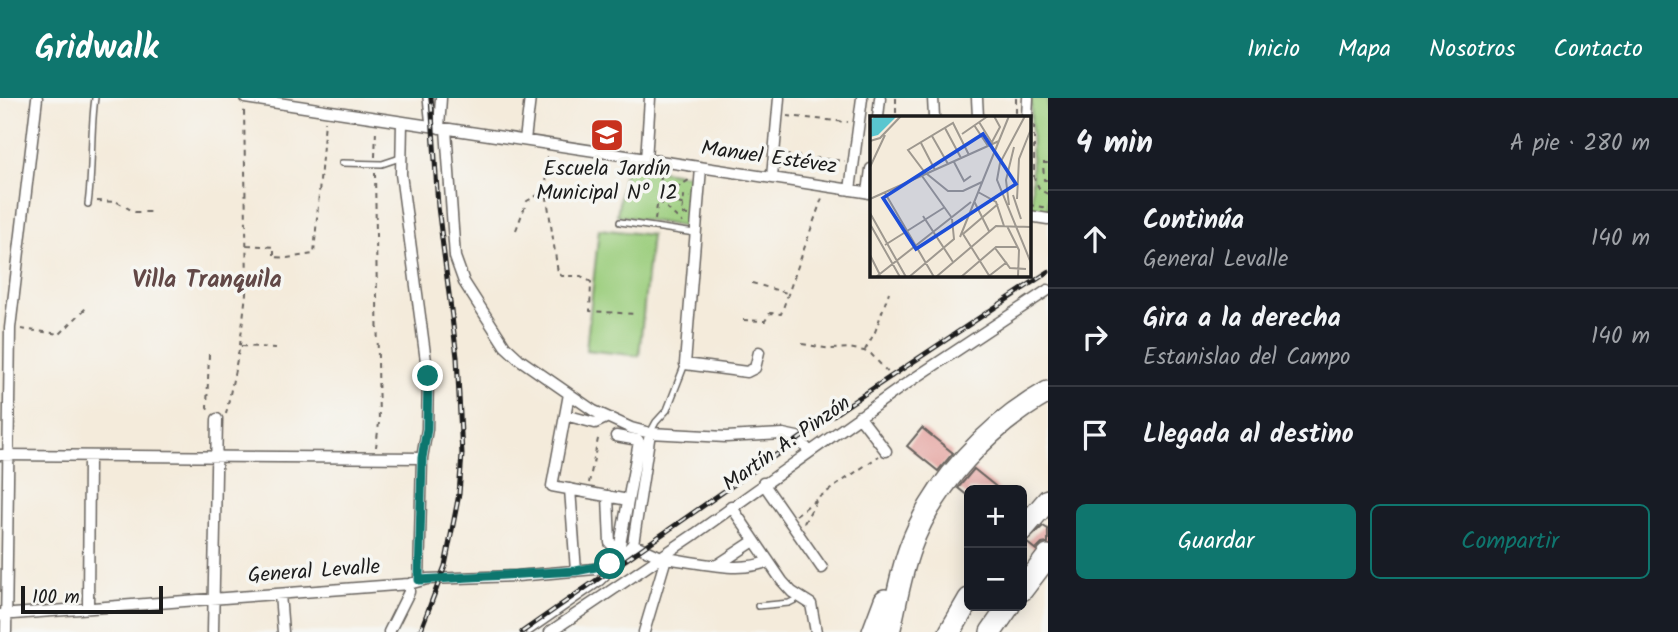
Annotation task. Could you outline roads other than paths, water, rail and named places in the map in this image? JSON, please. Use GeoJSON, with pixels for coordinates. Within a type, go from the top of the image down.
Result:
{"type":"FeatureCollection","features":[{"type":"Feature","properties":{"kind":"highway"},"geometry":{"type":"LineString","coordinates":[[873,632],[889,592],[931,506],[968,457],[1015,413],[1048,392]]}},
{"type":"Feature","properties":{"kind":"highway"},"geometry":{"type":"LineString","coordinates":[[1027,524],[1048,499]]}},
{"type":"Feature","properties":{"kind":"highway"},"geometry":{"type":"LineString","coordinates":[[889,632],[910,547]]}},
{"type":"Feature","properties":{"kind":"highway"},"geometry":{"type":"LineString","coordinates":[[1027,584],[1048,556]]}},
{"type":"Feature","properties":{"kind":"highway"},"geometry":{"type":"LineString","coordinates":[[950,632],[964,608]]}},
{"type":"Feature","properties":{"kind":"highway"},"geometry":{"type":"LineString","coordinates":[[991,632],[1006,611]]}},
{"type":"Feature","properties":{"kind":"highway"},"geometry":{"type":"LineString","coordinates":[[1003,632],[1013,611]]}},
{"type":"Feature","properties":{"kind":"street"},"geometry":{"type":"LineString","coordinates":[[6,632],[3,614],[4,455],[10,328],[37,98]]}},
{"type":"Feature","properties":{"kind":"street","name":"Manuel Estévez"},"geometry":{"type":"LineString","coordinates":[[245,98],[525,140],[701,170],[772,177],[870,193]]}},
{"type":"Feature","properties":{"kind":"street"},"geometry":{"type":"LineString","coordinates":[[441,98],[438,128],[455,257],[464,282],[505,346],[601,420]]}},
{"type":"Feature","properties":{"kind":"street"},"geometry":{"type":"LineString","coordinates":[[525,140],[530,98]]}},
{"type":"Feature","properties":{"kind":"street"},"geometry":{"type":"LineString","coordinates":[[646,160],[650,98]]}},
{"type":"Feature","properties":{"kind":"street"},"geometry":{"type":"LineString","coordinates":[[772,177],[779,98]]}},
{"type":"Feature","properties":{"kind":"street"},"geometry":{"type":"LineString","coordinates":[[849,190],[862,98]]}},
{"type":"Feature","properties":{"kind":"street"},"geometry":{"type":"LineString","coordinates":[[878,116],[880,98]]}},
{"type":"Feature","properties":{"kind":"street"},"geometry":{"type":"LineString","coordinates":[[933,98],[934,116]]}},
{"type":"Feature","properties":{"kind":"street"},"geometry":{"type":"LineString","coordinates":[[977,98],[978,116]]}},
{"type":"Feature","properties":{"kind":"street"},"geometry":{"type":"LineString","coordinates":[[1028,98],[1031,120]]}},
{"type":"Feature","properties":{"kind":"street"},"geometry":{"type":"LineString","coordinates":[[389,632],[414,582],[422,458],[427,429],[428,376],[400,158],[402,122]]}},
{"type":"Feature","properties":{"kind":"street"},"geometry":{"type":"LineString","coordinates":[[701,170],[685,363],[747,372],[755,368],[759,352]]}},
{"type":"Feature","properties":{"kind":"street"},"geometry":{"type":"LineString","coordinates":[[1030,216],[1048,219]]}},
{"type":"Feature","properties":{"kind":"street","name":"Martín A. Pinzón"},"geometry":{"type":"LineString","coordinates":[[550,632],[663,557],[809,450],[1048,290]]}},
{"type":"Feature","properties":{"kind":"street"},"geometry":{"type":"LineString","coordinates":[[569,394],[552,486],[628,500]]}},
{"type":"Feature","properties":{"kind":"street"},"geometry":{"type":"LineString","coordinates":[[565,415],[601,420],[650,433],[726,437],[776,433],[797,438],[809,450]]}},
{"type":"Feature","properties":{"kind":"street"},"geometry":{"type":"LineString","coordinates":[[859,416],[886,451]]}},
{"type":"Feature","properties":{"kind":"street"},"geometry":{"type":"LineString","coordinates":[[213,632],[217,419]]}},
{"type":"Feature","properties":{"kind":"street"},"geometry":{"type":"LineString","coordinates":[[650,433],[633,544],[663,557],[716,565],[762,564],[768,561]]}},
{"type":"Feature","properties":{"kind":"street"},"geometry":{"type":"LineString","coordinates":[[616,436],[639,442],[621,553]]}},
{"type":"Feature","properties":{"kind":"street"},"geometry":{"type":"LineString","coordinates":[[4,455],[422,458]]}},
{"type":"Feature","properties":{"kind":"street"},"geometry":{"type":"LineString","coordinates":[[88,608],[89,457]]}},
{"type":"Feature","properties":{"kind":"street"},"geometry":{"type":"LineString","coordinates":[[763,483],[822,568]]}},
{"type":"Feature","properties":{"kind":"street"},"geometry":{"type":"LineString","coordinates":[[570,489],[576,571]]}},
{"type":"Feature","properties":{"kind":"street"},"geometry":{"type":"LineString","coordinates":[[608,496],[610,543],[621,553]]}},
{"type":"Feature","properties":{"kind":"street"},"geometry":{"type":"LineString","coordinates":[[731,506],[782,581],[808,601],[813,610],[816,632]]}},
{"type":"Feature","properties":{"kind":"street"},"geometry":{"type":"LineString","coordinates":[[716,565],[754,541]]}},
{"type":"Feature","properties":{"kind":"street","name":"General Levalle"},"geometry":{"type":"LineString","coordinates":[[3,614],[576,571],[610,564],[633,544]]}},
{"type":"Feature","properties":{"kind":"street"},"geometry":{"type":"LineString","coordinates":[[644,632],[663,557]]}},
{"type":"Feature","properties":{"kind":"street"},"geometry":{"type":"LineString","coordinates":[[281,594],[284,632]]}},
{"type":"Feature","properties":{"kind":"lane"},"geometry":{"type":"LineString","coordinates":[[89,202],[95,98]]}},
{"type":"Feature","properties":{"kind":"lane"},"geometry":{"type":"LineString","coordinates":[[426,98],[438,128]]}},
{"type":"Feature","properties":{"kind":"lane"},"geometry":{"type":"LineString","coordinates":[[342,163],[382,164],[400,158]]}},
{"type":"Feature","properties":{"kind":"lane"},"geometry":{"type":"LineString","coordinates":[[620,222],[695,233]]}},
{"type":"Feature","properties":{"kind":"lane"},"geometry":{"type":"LineString","coordinates":[[650,433],[667,411],[685,363]]}},
{"type":"Feature","properties":{"kind":"lane"},"geometry":{"type":"LineString","coordinates":[[529,632],[607,577],[610,564]]}},
{"type":"Feature","properties":{"kind":"lane"},"geometry":{"type":"LineString","coordinates":[[758,606],[789,603],[795,600],[797,595]]}},
{"type":"Feature","properties":{"kind":"railway"},"geometry":{"type":"LineString","coordinates":[[420,632],[445,566],[459,494],[462,454],[457,357],[438,207],[431,98]]}},
{"type":"Feature","properties":{"kind":"railway"},"geometry":{"type":"LineString","coordinates":[[522,632],[845,407],[1048,272]]}},
{"type":"Feature","properties":{"kind":"place","name":"Escuela Jardín Municipal Nº 12"},"geometry":{"type":"Point","coordinates":[607,135]}},
{"type":"Feature","properties":{"kind":"district","name":"Villa Tranquila"},"geometry":{"type":"Point","coordinates":[207,280]}}]}
